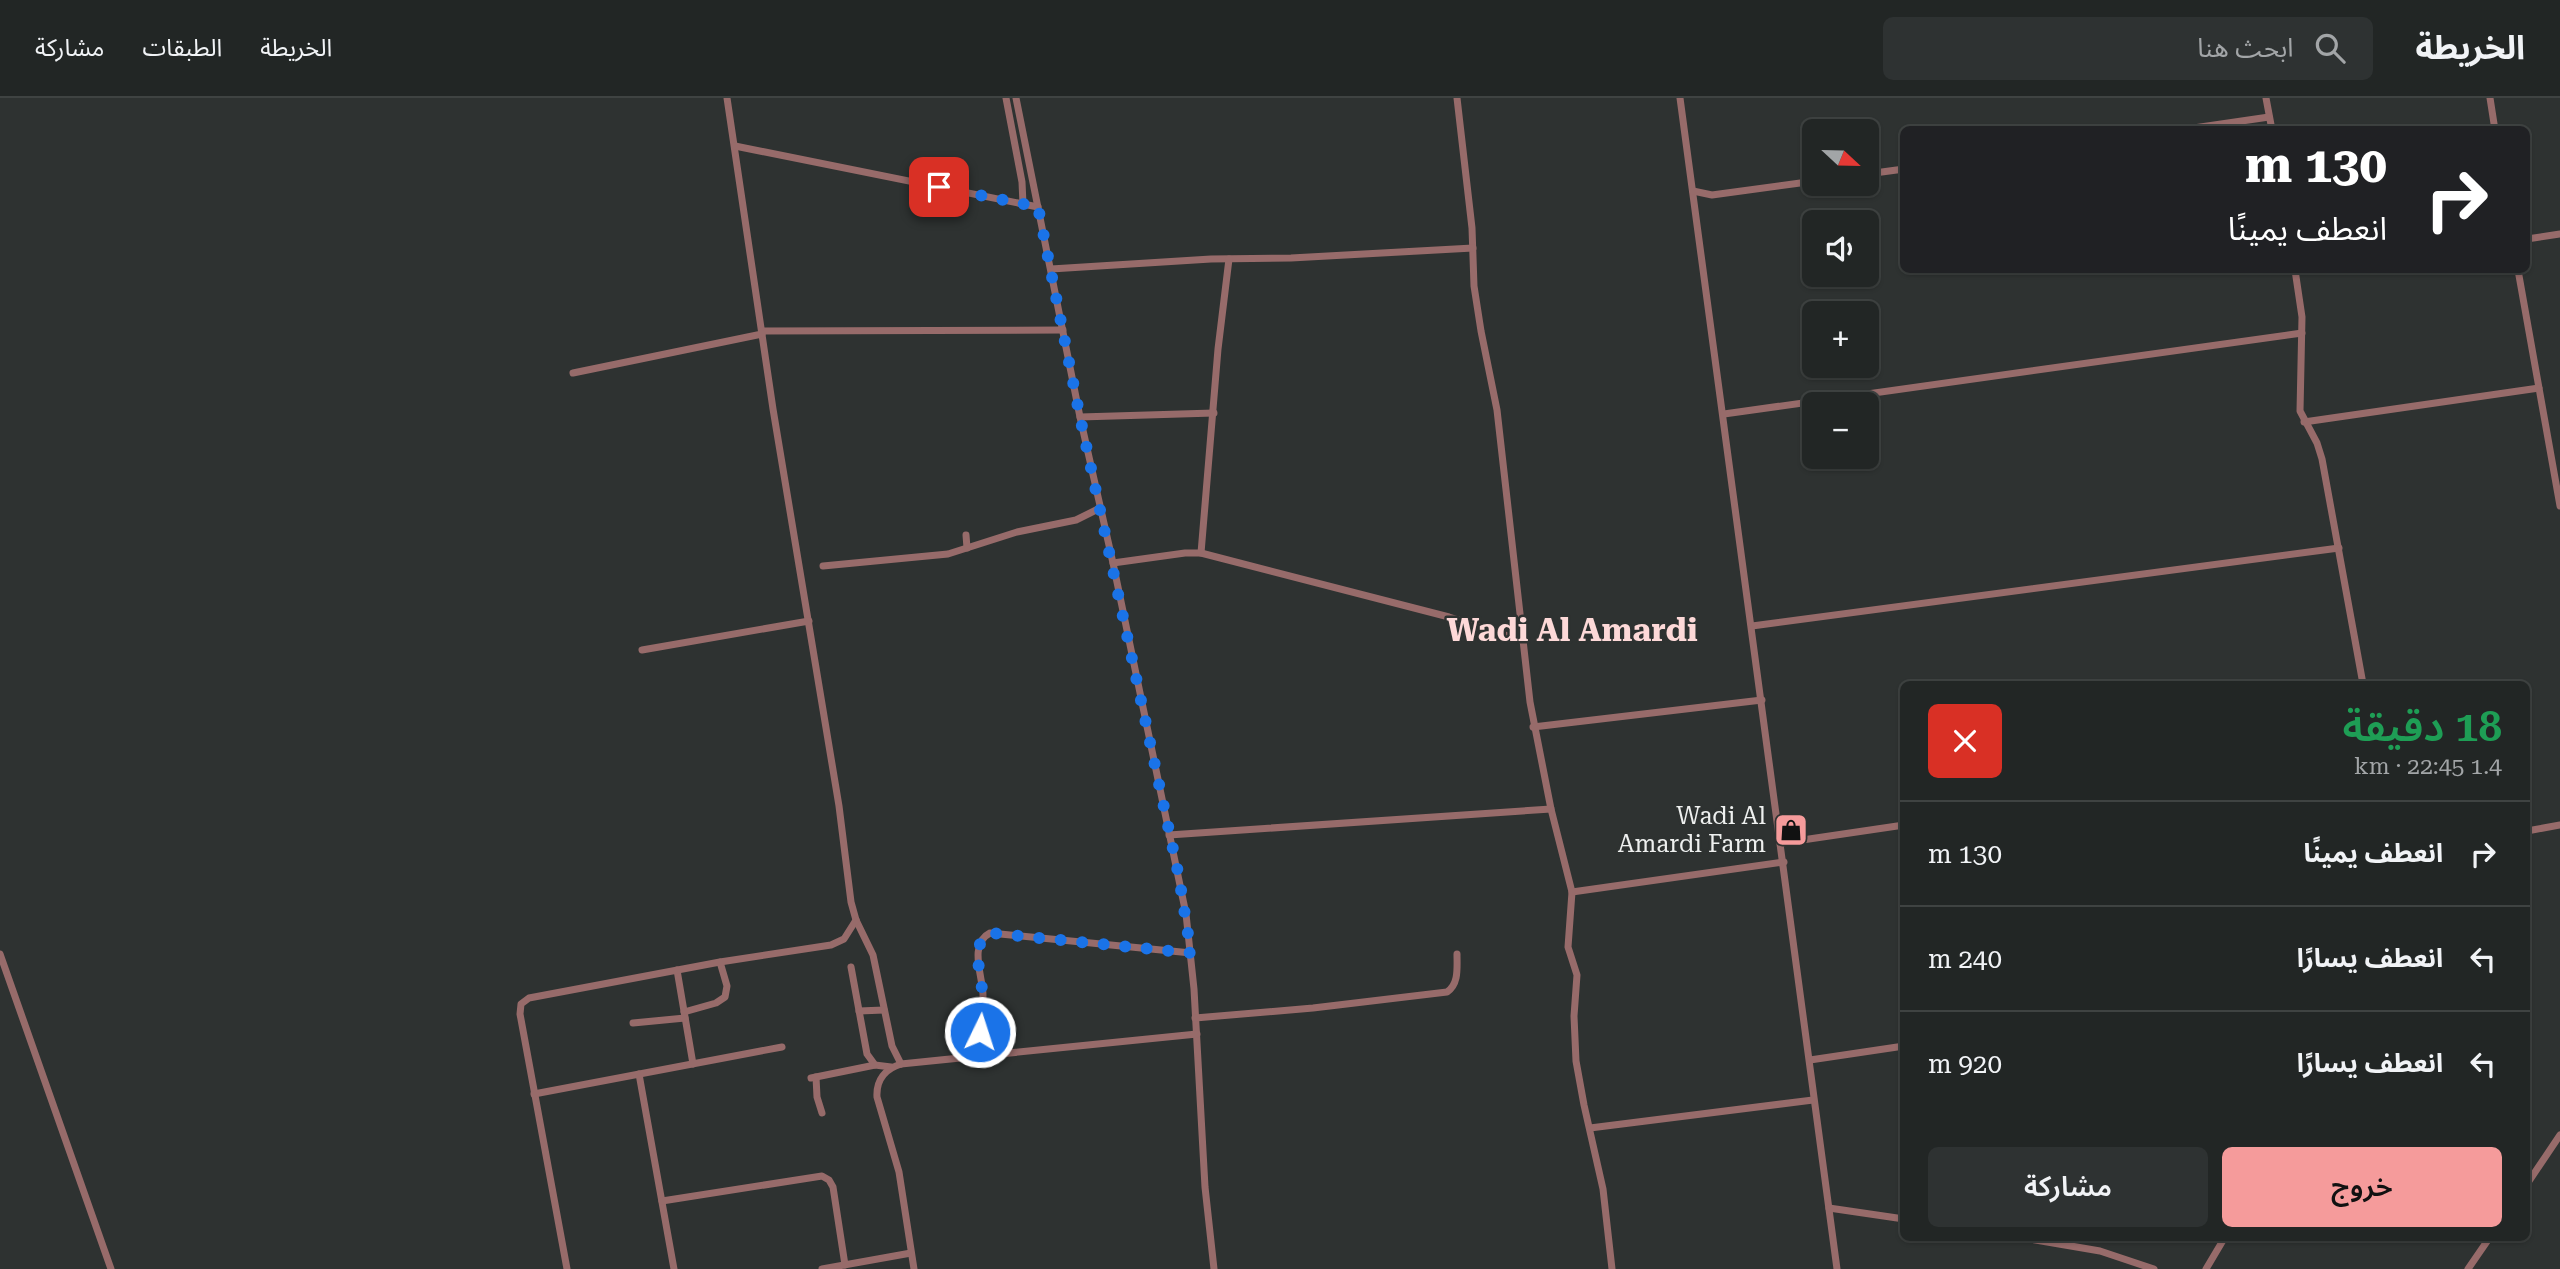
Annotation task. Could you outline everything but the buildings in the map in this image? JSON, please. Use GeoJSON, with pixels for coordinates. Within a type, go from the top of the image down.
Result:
{"type":"FeatureCollection","features":[{"type":"Feature","properties":{"kind":"street"},"geometry":{"type":"LineString","coordinates":[[727,98],[777,436],[839,806],[849,892],[856,920],[873,955],[892,1045],[901,1064]]}},
{"type":"Feature","properties":{"kind":"street"},"geometry":{"type":"LineString","coordinates":[[1006,98],[1024,189],[1023,204]]}},
{"type":"Feature","properties":{"kind":"street"},"geometry":{"type":"LineString","coordinates":[[1016,98],[1080,417],[1181,885],[1191,953],[1205,1187],[1214,1269]]}},
{"type":"Feature","properties":{"kind":"street"},"geometry":{"type":"LineString","coordinates":[[1457,98],[1477,310],[1497,410],[1534,727],[1572,892],[1568,947],[1577,975],[1574,1038],[1579,1083],[1603,1189],[1612,1269]]}},
{"type":"Feature","properties":{"kind":"street"},"geometry":{"type":"LineString","coordinates":[[1680,98],[1837,1269]]}},
{"type":"Feature","properties":{"kind":"street"},"geometry":{"type":"LineString","coordinates":[[2266,98],[2271,126]]}},
{"type":"Feature","properties":{"kind":"street"},"geometry":{"type":"LineString","coordinates":[[2490,98],[2494,126]]}},
{"type":"Feature","properties":{"kind":"street"},"geometry":{"type":"LineString","coordinates":[[2207,126],[2269,117]]}},
{"type":"Feature","properties":{"kind":"street"},"geometry":{"type":"LineString","coordinates":[[735,146],[1038,207]]}},
{"type":"Feature","properties":{"kind":"street"},"geometry":{"type":"LineString","coordinates":[[1880,172],[1900,170]]}},
{"type":"Feature","properties":{"kind":"street"},"geometry":{"type":"LineString","coordinates":[[1693,191],[1712,195],[1802,183]]}},
{"type":"Feature","properties":{"kind":"street"},"geometry":{"type":"LineString","coordinates":[[2530,239],[2560,234]]}},
{"type":"Feature","properties":{"kind":"street"},"geometry":{"type":"LineString","coordinates":[[1051,269],[1473,248]]}},
{"type":"Feature","properties":{"kind":"street"},"geometry":{"type":"LineString","coordinates":[[1201,553],[1218,349],[1229,259]]}},
{"type":"Feature","properties":{"kind":"street"},"geometry":{"type":"LineString","coordinates":[[2295,273],[2302,333],[2300,405],[2304,422],[2320,451],[2362,681]]}},
{"type":"Feature","properties":{"kind":"street"},"geometry":{"type":"LineString","coordinates":[[2519,273],[2560,506]]}},
{"type":"Feature","properties":{"kind":"street"},"geometry":{"type":"LineString","coordinates":[[573,373],[762,333],[1063,330]]}},
{"type":"Feature","properties":{"kind":"street"},"geometry":{"type":"LineString","coordinates":[[1724,414],[2302,333]]}},
{"type":"Feature","properties":{"kind":"street"},"geometry":{"type":"LineString","coordinates":[[2304,422],[2539,388]]}},
{"type":"Feature","properties":{"kind":"street"},"geometry":{"type":"LineString","coordinates":[[1080,417],[1214,413]]}},
{"type":"Feature","properties":{"kind":"street"},"geometry":{"type":"LineString","coordinates":[[823,566],[941,555],[1017,531],[1076,520],[1100,508]]}},
{"type":"Feature","properties":{"kind":"street"},"geometry":{"type":"LineString","coordinates":[[966,535],[967,548]]}},
{"type":"Feature","properties":{"kind":"street"},"geometry":{"type":"LineString","coordinates":[[1752,626],[2339,548]]}},
{"type":"Feature","properties":{"kind":"street"},"geometry":{"type":"LineString","coordinates":[[1113,563],[1201,553],[1449,617],[1524,641]]}},
{"type":"Feature","properties":{"kind":"street"},"geometry":{"type":"LineString","coordinates":[[642,650],[809,621]]}},
{"type":"Feature","properties":{"kind":"street"},"geometry":{"type":"LineString","coordinates":[[1534,727],[1762,700]]}},
{"type":"Feature","properties":{"kind":"street"},"geometry":{"type":"LineString","coordinates":[[1169,835],[1551,809]]}},
{"type":"Feature","properties":{"kind":"street"},"geometry":{"type":"LineString","coordinates":[[2530,830],[2560,825]]}},
{"type":"Feature","properties":{"kind":"street"},"geometry":{"type":"LineString","coordinates":[[1782,843],[1900,826]]}},
{"type":"Feature","properties":{"kind":"street"},"geometry":{"type":"LineString","coordinates":[[1572,892],[1784,862]]}},
{"type":"Feature","properties":{"kind":"street"},"geometry":{"type":"LineString","coordinates":[[566,1269],[519,1009],[524,1000],[720,962],[838,943],[850,934],[856,920]]}},
{"type":"Feature","properties":{"kind":"street"},"geometry":{"type":"LineString","coordinates":[[981,1056],[983,995],[978,955],[981,940],[990,933],[1191,953]]}},
{"type":"Feature","properties":{"kind":"street"},"geometry":{"type":"LineString","coordinates":[[0,954],[111,1269]]}},
{"type":"Feature","properties":{"kind":"street"},"geometry":{"type":"LineString","coordinates":[[1195,1018],[1313,1008],[1447,992],[1455,985],[1457,954]]}},
{"type":"Feature","properties":{"kind":"street"},"geometry":{"type":"LineString","coordinates":[[633,1023],[685,1015],[725,997],[727,986],[720,962]]}},
{"type":"Feature","properties":{"kind":"street"},"geometry":{"type":"LineString","coordinates":[[851,967],[867,1054],[875,1065]]}},
{"type":"Feature","properties":{"kind":"street"},"geometry":{"type":"LineString","coordinates":[[677,970],[693,1064]]}},
{"type":"Feature","properties":{"kind":"street"},"geometry":{"type":"LineString","coordinates":[[859,1011],[884,1010]]}},
{"type":"Feature","properties":{"kind":"street"},"geometry":{"type":"LineString","coordinates":[[821,1113],[814,1077],[875,1065],[892,1067],[1197,1034]]}},
{"type":"Feature","properties":{"kind":"street"},"geometry":{"type":"LineString","coordinates":[[534,1094],[782,1047]]}},
{"type":"Feature","properties":{"kind":"street"},"geometry":{"type":"LineString","coordinates":[[1810,1060],[1900,1047]]}},
{"type":"Feature","properties":{"kind":"street"},"geometry":{"type":"LineString","coordinates":[[892,1067],[879,1081],[877,1097],[899,1172],[914,1269]]}},
{"type":"Feature","properties":{"kind":"street"},"geometry":{"type":"LineString","coordinates":[[639,1074],[674,1269]]}},
{"type":"Feature","properties":{"kind":"street"},"geometry":{"type":"LineString","coordinates":[[1590,1128],[1813,1100]]}},
{"type":"Feature","properties":{"kind":"street"},"geometry":{"type":"LineString","coordinates":[[2530,1180],[2560,1135]]}},
{"type":"Feature","properties":{"kind":"street"},"geometry":{"type":"LineString","coordinates":[[662,1200],[822,1176],[829,1180],[833,1187],[845,1265]]}},
{"type":"Feature","properties":{"kind":"street"},"geometry":{"type":"LineString","coordinates":[[1829,1208],[1900,1218]]}},
{"type":"Feature","properties":{"kind":"street"},"geometry":{"type":"LineString","coordinates":[[2041,1241],[2100,1251],[2154,1269]]}},
{"type":"Feature","properties":{"kind":"street"},"geometry":{"type":"LineString","coordinates":[[2206,1269],[2223,1241]]}},
{"type":"Feature","properties":{"kind":"street"},"geometry":{"type":"LineString","coordinates":[[2468,1269],[2487,1241]]}},
{"type":"Feature","properties":{"kind":"street"},"geometry":{"type":"LineString","coordinates":[[822,1269],[911,1253]]}},
{"type":"Feature","properties":{"kind":"place","name":"Wadi Al Amardi Farm"},"geometry":{"type":"Point","coordinates":[1791,830]}},
{"type":"Feature","properties":{"kind":"district","name":"Wadi Al Amardi"},"geometry":{"type":"Point","coordinates":[1572,630]}},
{"type":"Feature","properties":{"kind":"route"},"geometry":{"type":"LineString","coordinates":[[939,187],[1038,207],[1080,417],[1179,877],[1191,953],[990,933],[981,940],[978,955],[983,995],[980,1032]]}}]}
